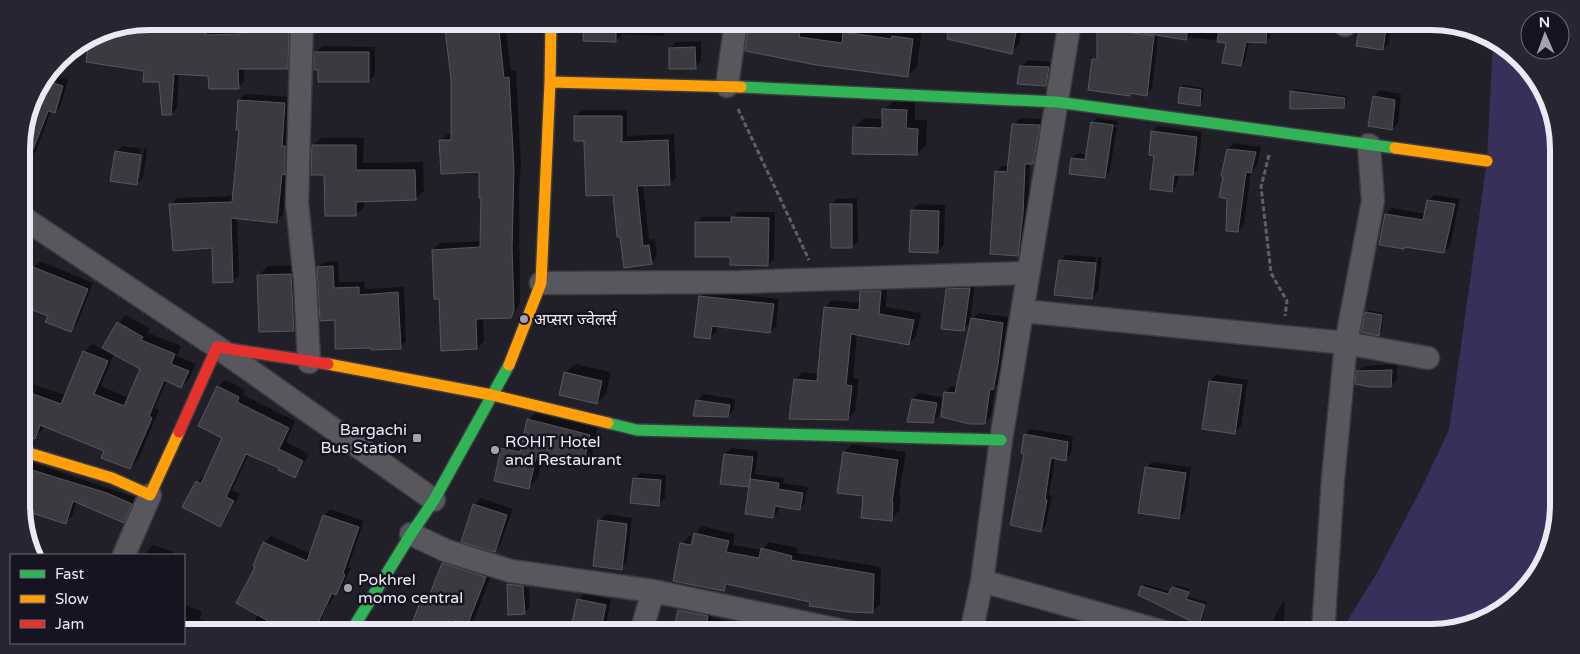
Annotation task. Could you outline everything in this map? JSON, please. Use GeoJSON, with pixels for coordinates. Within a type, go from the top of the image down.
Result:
{"type":"FeatureCollection","features":[{"type":"Feature","properties":{"kind":"street"},"geometry":{"type":"LineString","coordinates":[[302,30],[297,203],[305,280],[309,362]]}},
{"type":"Feature","properties":{"kind":"street"},"geometry":{"type":"LineString","coordinates":[[356,624],[434,500],[510,363],[541,283],[551,30]]}},
{"type":"Feature","properties":{"kind":"street"},"geometry":{"type":"LineString","coordinates":[[727,86],[735,30]]}},
{"type":"Feature","properties":{"kind":"street"},"geometry":{"type":"LineString","coordinates":[[973,624],[982,581],[1001,440],[1068,30]]}},
{"type":"Feature","properties":{"kind":"street"},"geometry":{"type":"LineString","coordinates":[[550,82],[727,86],[1056,102],[1487,161]]}},
{"type":"Feature","properties":{"kind":"street"},"geometry":{"type":"LineString","coordinates":[[1324,624],[1333,479],[1346,344],[1373,200],[1369,145]]}},
{"type":"Feature","properties":{"kind":"street"},"geometry":{"type":"LineString","coordinates":[[30,222],[217,347],[434,500]]}},
{"type":"Feature","properties":{"kind":"street"},"geometry":{"type":"LineString","coordinates":[[541,283],[731,282],[1028,273]]}},
{"type":"Feature","properties":{"kind":"street"},"geometry":{"type":"LineString","coordinates":[[1023,311],[1346,344],[1428,358]]}},
{"type":"Feature","properties":{"kind":"street"},"geometry":{"type":"LineString","coordinates":[[217,347],[349,367],[492,395],[637,430],[1001,440]]}},
{"type":"Feature","properties":{"kind":"street"},"geometry":{"type":"LineString","coordinates":[[124,554],[217,347]]}},
{"type":"Feature","properties":{"kind":"street"},"geometry":{"type":"LineString","coordinates":[[30,453],[112,478],[150,496]]}},
{"type":"Feature","properties":{"kind":"street"},"geometry":{"type":"LineString","coordinates":[[411,534],[448,551],[511,571],[653,591],[811,624]]}},
{"type":"Feature","properties":{"kind":"street"},"geometry":{"type":"LineString","coordinates":[[982,581],[1139,624]]}},
{"type":"Feature","properties":{"kind":"street"},"geometry":{"type":"LineString","coordinates":[[644,624],[653,591]]}},
{"type":"Feature","properties":{"kind":"path"},"geometry":{"type":"LineString","coordinates":[[727,86],[818,280]]}},
{"type":"Feature","properties":{"kind":"path"},"geometry":{"type":"LineString","coordinates":[[1274,132],[1261,187],[1271,273],[1287,302],[1282,337]]}},
{"type":"Feature","properties":{"kind":"shaded area"},"geometry":{"type":"Polygon","coordinates":[[[1493,47],[1510,59],[1530,83],[1544,111],[1549,133],[1550,513],[1544,543],[1538,558],[1521,584],[1510,595],[1477,615],[1454,622],[1439,624],[1346,624],[1378,571],[1421,489],[1449,430],[1487,161],[1493,47]]]}},
{"type":"Feature","properties":{"kind":"building"},"geometry":{"type":"Polygon","coordinates":[[[186,30],[206,31],[206,35],[240,34],[240,30],[289,30],[288,69],[238,69],[239,89],[209,89],[208,76],[174,74],[171,115],[162,115],[159,82],[143,82],[144,71],[86,62],[88,47],[103,39],[126,32],[186,30]]]}},
{"type":"Feature","properties":{"kind":"building"},"geometry":{"type":"Polygon","coordinates":[[[445,30],[499,30],[504,78],[509,77],[514,170],[512,247],[514,310],[511,318],[476,319],[477,349],[441,351],[439,299],[434,299],[432,250],[480,247],[481,198],[479,198],[479,172],[441,174],[439,140],[451,140],[451,79],[445,30]]]}},
{"type":"Feature","properties":{"kind":"building"},"geometry":{"type":"Polygon","coordinates":[[[584,30],[616,30],[616,42],[583,41],[584,30]]]}},
{"type":"Feature","properties":{"kind":"building"},"geometry":{"type":"Polygon","coordinates":[[[748,30],[800,30],[799,37],[842,43],[843,32],[891,39],[892,36],[913,39],[908,77],[816,65],[745,51],[748,30]]]}},
{"type":"Feature","properties":{"kind":"building"},"geometry":{"type":"Polygon","coordinates":[[[948,30],[1016,30],[1012,54],[947,39],[948,30]]]}},
{"type":"Feature","properties":{"kind":"building"},"geometry":{"type":"Polygon","coordinates":[[[1097,30],[1121,30],[1154,36],[1147,96],[1130,93],[1130,96],[1088,90],[1092,59],[1097,59],[1097,30]]]}},
{"type":"Feature","properties":{"kind":"building"},"geometry":{"type":"Polygon","coordinates":[[[1137,30],[1188,30],[1186,40],[1137,32],[1137,30]]]}},
{"type":"Feature","properties":{"kind":"building"},"geometry":{"type":"Polygon","coordinates":[[[1219,30],[1267,30],[1266,43],[1246,42],[1241,66],[1222,63],[1226,43],[1217,42],[1219,30]]]}},
{"type":"Feature","properties":{"kind":"building"},"geometry":{"type":"Polygon","coordinates":[[[1359,30],[1386,30],[1383,50],[1356,46],[1359,30]]]}},
{"type":"Feature","properties":{"kind":"building"},"geometry":{"type":"Polygon","coordinates":[[[695,47],[696,69],[669,69],[669,48],[695,47]]]}},
{"type":"Feature","properties":{"kind":"building"},"geometry":{"type":"Polygon","coordinates":[[[314,52],[369,52],[369,82],[318,82],[318,70],[314,70],[314,52]]]}},
{"type":"Feature","properties":{"kind":"building"},"geometry":{"type":"Polygon","coordinates":[[[1020,66],[1049,67],[1046,86],[1017,84],[1020,66]]]}},
{"type":"Feature","properties":{"kind":"building"},"geometry":{"type":"Polygon","coordinates":[[[51,82],[63,86],[55,113],[48,111],[30,158],[32,126],[39,103],[51,82]]]}},
{"type":"Feature","properties":{"kind":"building"},"geometry":{"type":"Polygon","coordinates":[[[1180,87],[1201,90],[1200,106],[1178,103],[1180,87]]]}},
{"type":"Feature","properties":{"kind":"building"},"geometry":{"type":"Polygon","coordinates":[[[1290,91],[1345,98],[1344,108],[1290,109],[1290,91]]]}},
{"type":"Feature","properties":{"kind":"building"},"geometry":{"type":"Polygon","coordinates":[[[1373,96],[1395,100],[1392,130],[1368,126],[1373,96]]]}},
{"type":"Feature","properties":{"kind":"building"},"geometry":{"type":"Polygon","coordinates":[[[238,100],[285,103],[282,146],[285,146],[285,175],[282,174],[277,223],[231,218],[233,282],[213,283],[212,248],[173,251],[169,204],[232,202],[239,130],[236,130],[238,100]]]}},
{"type":"Feature","properties":{"kind":"building"},"geometry":{"type":"Polygon","coordinates":[[[882,109],[907,110],[906,128],[918,129],[917,155],[852,154],[853,127],[882,128],[882,109]]]}},
{"type":"Feature","properties":{"kind":"building"},"geometry":{"type":"Polygon","coordinates":[[[574,116],[622,116],[622,142],[668,140],[670,185],[637,186],[643,246],[649,245],[652,264],[624,268],[620,237],[617,237],[613,195],[586,196],[584,141],[574,141],[574,116]]]}},
{"type":"Feature","properties":{"kind":"building"},"geometry":{"type":"Polygon","coordinates":[[[1091,122],[1113,125],[1105,178],[1069,174],[1071,158],[1085,160],[1091,122]]]}},
{"type":"Feature","properties":{"kind":"building"},"geometry":{"type":"Polygon","coordinates":[[[1012,124],[1040,125],[1033,164],[1025,164],[1023,214],[1018,256],[990,254],[995,171],[1007,172],[1012,124]]]}},
{"type":"Feature","properties":{"kind":"building"},"geometry":{"type":"Polygon","coordinates":[[[1151,131],[1197,137],[1193,175],[1174,175],[1172,192],[1150,189],[1154,156],[1149,155],[1151,131]]]}},
{"type":"Feature","properties":{"kind":"building"},"geometry":{"type":"Polygon","coordinates":[[[312,145],[356,145],[356,170],[415,170],[416,200],[356,202],[356,216],[325,216],[324,175],[311,175],[312,145]]]}},
{"type":"Feature","properties":{"kind":"building"},"geometry":{"type":"Polygon","coordinates":[[[1227,149],[1256,152],[1251,173],[1246,172],[1238,232],[1226,231],[1227,199],[1219,197],[1227,149]]]}},
{"type":"Feature","properties":{"kind":"building"},"geometry":{"type":"Polygon","coordinates":[[[115,151],[141,155],[137,185],[110,181],[115,151]]]}},
{"type":"Feature","properties":{"kind":"building"},"geometry":{"type":"Polygon","coordinates":[[[1427,200],[1455,204],[1444,253],[1379,245],[1385,214],[1423,220],[1427,200]]]}},
{"type":"Feature","properties":{"kind":"building"},"geometry":{"type":"Polygon","coordinates":[[[830,204],[852,204],[852,248],[831,248],[830,204]]]}},
{"type":"Feature","properties":{"kind":"building"},"geometry":{"type":"Polygon","coordinates":[[[911,210],[939,211],[938,253],[909,252],[911,210]]]}},
{"type":"Feature","properties":{"kind":"building"},"geometry":{"type":"Polygon","coordinates":[[[731,217],[769,218],[768,266],[730,265],[730,257],[695,257],[695,222],[731,222],[731,217]]]}},
{"type":"Feature","properties":{"kind":"building"},"geometry":{"type":"Polygon","coordinates":[[[1059,260],[1096,263],[1092,299],[1054,295],[1059,260]]]}},
{"type":"Feature","properties":{"kind":"building"},"geometry":{"type":"Polygon","coordinates":[[[333,266],[334,288],[359,287],[359,295],[398,292],[401,349],[335,349],[335,320],[320,321],[317,267],[333,266]]]}},
{"type":"Feature","properties":{"kind":"building"},"geometry":{"type":"Polygon","coordinates":[[[33,267],[88,289],[71,332],[45,322],[48,316],[30,309],[30,275],[33,267]]]}},
{"type":"Feature","properties":{"kind":"building"},"geometry":{"type":"Polygon","coordinates":[[[291,274],[294,331],[259,332],[257,275],[291,274]]]}},
{"type":"Feature","properties":{"kind":"building"},"geometry":{"type":"Polygon","coordinates":[[[970,288],[964,331],[941,329],[946,289],[970,288]]]}},
{"type":"Feature","properties":{"kind":"building"},"geometry":{"type":"Polygon","coordinates":[[[860,291],[881,291],[879,314],[914,320],[909,345],[851,334],[846,385],[852,386],[848,420],[789,419],[794,379],[817,381],[824,307],[859,310],[860,291]]]}},
{"type":"Feature","properties":{"kind":"building"},"geometry":{"type":"Polygon","coordinates":[[[699,296],[774,304],[770,333],[712,326],[710,339],[694,337],[699,296]]]}},
{"type":"Feature","properties":{"kind":"building"},"geometry":{"type":"Polygon","coordinates":[[[1365,312],[1382,315],[1379,336],[1361,332],[1365,312]]]}},
{"type":"Feature","properties":{"kind":"building"},"geometry":{"type":"Polygon","coordinates":[[[971,318],[1003,323],[998,365],[993,390],[990,389],[985,424],[970,424],[941,417],[944,392],[955,393],[971,318]]]}},
{"type":"Feature","properties":{"kind":"building"},"geometry":{"type":"Polygon","coordinates":[[[117,322],[143,337],[141,340],[175,354],[171,364],[189,371],[181,388],[164,380],[149,416],[152,418],[130,469],[101,458],[104,451],[40,425],[35,439],[30,438],[30,393],[61,404],[83,351],[108,361],[94,394],[124,406],[140,369],[102,348],[117,322]]]}},
{"type":"Feature","properties":{"kind":"building"},"geometry":{"type":"Polygon","coordinates":[[[1392,370],[1391,387],[1370,387],[1355,384],[1356,371],[1392,370]]]}},
{"type":"Feature","properties":{"kind":"building"},"geometry":{"type":"Polygon","coordinates":[[[564,372],[602,381],[597,404],[559,395],[564,372]]]}},
{"type":"Feature","properties":{"kind":"building"},"geometry":{"type":"Polygon","coordinates":[[[1209,381],[1242,385],[1235,434],[1202,429],[1209,381]]]}},
{"type":"Feature","properties":{"kind":"building"},"geometry":{"type":"Polygon","coordinates":[[[217,386],[239,397],[237,402],[289,428],[279,449],[303,461],[295,478],[278,470],[279,468],[246,454],[226,497],[234,501],[220,527],[182,507],[196,481],[201,484],[222,438],[198,426],[217,386]]]}},
{"type":"Feature","properties":{"kind":"building"},"geometry":{"type":"Polygon","coordinates":[[[912,399],[937,403],[933,423],[907,422],[912,399]]]}},
{"type":"Feature","properties":{"kind":"building"},"geometry":{"type":"Polygon","coordinates":[[[696,400],[730,405],[728,417],[693,416],[696,400]]]}},
{"type":"Feature","properties":{"kind":"building"},"geometry":{"type":"Polygon","coordinates":[[[527,419],[590,435],[583,466],[536,457],[529,489],[494,481],[501,448],[520,452],[527,419]]]}},
{"type":"Feature","properties":{"kind":"building"},"geometry":{"type":"Polygon","coordinates":[[[1024,434],[1068,442],[1066,461],[1051,458],[1045,500],[1047,500],[1041,532],[1010,525],[1024,454],[1021,453],[1024,434]]]}},
{"type":"Feature","properties":{"kind":"building"},"geometry":{"type":"Polygon","coordinates":[[[843,452],[898,460],[892,503],[892,521],[861,518],[863,496],[837,493],[843,452]]]}},
{"type":"Feature","properties":{"kind":"building"},"geometry":{"type":"Polygon","coordinates":[[[724,454],[753,457],[749,487],[720,484],[724,454]]]}},
{"type":"Feature","properties":{"kind":"building"},"geometry":{"type":"Polygon","coordinates":[[[1145,467],[1186,473],[1179,519],[1138,513],[1145,467]]]}},
{"type":"Feature","properties":{"kind":"building"},"geometry":{"type":"Polygon","coordinates":[[[30,469],[107,493],[132,504],[124,523],[73,501],[66,524],[30,513],[30,469]]]}},
{"type":"Feature","properties":{"kind":"building"},"geometry":{"type":"Polygon","coordinates":[[[633,478],[661,480],[659,506],[630,503],[633,478]]]}},
{"type":"Feature","properties":{"kind":"building"},"geometry":{"type":"Polygon","coordinates":[[[750,479],[779,483],[778,489],[803,493],[800,510],[775,506],[773,518],[745,514],[750,479]]]}},
{"type":"Feature","properties":{"kind":"building"},"geometry":{"type":"Polygon","coordinates":[[[473,504],[507,515],[495,552],[461,542],[473,504]]]}},
{"type":"Feature","properties":{"kind":"building"},"geometry":{"type":"Polygon","coordinates":[[[323,515],[359,527],[343,573],[345,575],[336,595],[332,593],[317,624],[269,624],[270,622],[236,603],[255,567],[253,566],[263,542],[307,561],[323,515]]]}},
{"type":"Feature","properties":{"kind":"building"},"geometry":{"type":"Polygon","coordinates":[[[598,520],[627,524],[622,570],[593,566],[598,520]]]}},
{"type":"Feature","properties":{"kind":"building"},"geometry":{"type":"Polygon","coordinates":[[[694,533],[729,541],[726,552],[759,558],[761,548],[792,556],[791,560],[874,574],[873,613],[850,612],[809,606],[810,602],[726,584],[724,591],[673,581],[680,543],[691,545],[694,533]]]}},
{"type":"Feature","properties":{"kind":"building"},"geometry":{"type":"Polygon","coordinates":[[[442,563],[486,577],[468,624],[462,624],[451,619],[449,624],[412,624],[420,602],[426,604],[442,563]]]}},
{"type":"Feature","properties":{"kind":"building"},"geometry":{"type":"Polygon","coordinates":[[[507,584],[523,586],[525,614],[508,615],[507,584]]]}},
{"type":"Feature","properties":{"kind":"building"},"geometry":{"type":"Polygon","coordinates":[[[1141,586],[1168,594],[1172,587],[1189,592],[1186,599],[1205,605],[1199,624],[1197,624],[1138,595],[1141,586]]]}},
{"type":"Feature","properties":{"kind":"building"},"geometry":{"type":"Polygon","coordinates":[[[577,599],[606,605],[602,624],[572,624],[577,599]]]}},
{"type":"Feature","properties":{"kind":"building"},"geometry":{"type":"Polygon","coordinates":[[[678,610],[708,616],[707,624],[675,624],[678,610]]]}},
{"type":"Feature","properties":{"kind":"traffic: fast"},"geometry":{"type":"LineString","coordinates":[[741,87],[1057,102],[1395,148]]}},
{"type":"Feature","properties":{"kind":"traffic: fast"},"geometry":{"type":"LineString","coordinates":[[356,624],[434,500],[509,365]]}},
{"type":"Feature","properties":{"kind":"traffic: fast"},"geometry":{"type":"LineString","coordinates":[[608,423],[637,430],[1001,440]]}},
{"type":"Feature","properties":{"kind":"traffic: slow"},"geometry":{"type":"LineString","coordinates":[[509,365],[541,283],[551,30]]}},
{"type":"Feature","properties":{"kind":"traffic: slow"},"geometry":{"type":"LineString","coordinates":[[550,82],[741,87]]}},
{"type":"Feature","properties":{"kind":"traffic: slow"},"geometry":{"type":"LineString","coordinates":[[1395,148],[1487,161]]}},
{"type":"Feature","properties":{"kind":"traffic: slow"},"geometry":{"type":"LineString","coordinates":[[328,364],[492,395],[608,423]]}},
{"type":"Feature","properties":{"kind":"traffic: slow"},"geometry":{"type":"LineString","coordinates":[[30,453],[112,478],[150,495],[179,432]]}},
{"type":"Feature","properties":{"kind":"traffic: jam"},"geometry":{"type":"LineString","coordinates":[[179,432],[217,347],[328,364]]}},
{"type":"Feature","properties":{"kind":"place","name":"अप्सरा ज्वेलर्स"},"geometry":{"type":"Point","coordinates":[524,319]}},
{"type":"Feature","properties":{"kind":"place","name":"Bargachi Bus Station"},"geometry":{"type":"Point","coordinates":[417,438]}},
{"type":"Feature","properties":{"kind":"place","name":"ROHIT Hotel and Restaurant"},"geometry":{"type":"Point","coordinates":[495,450]}},
{"type":"Feature","properties":{"kind":"place","name":"Pokhrel momo central"},"geometry":{"type":"Point","coordinates":[348,588]}}]}
